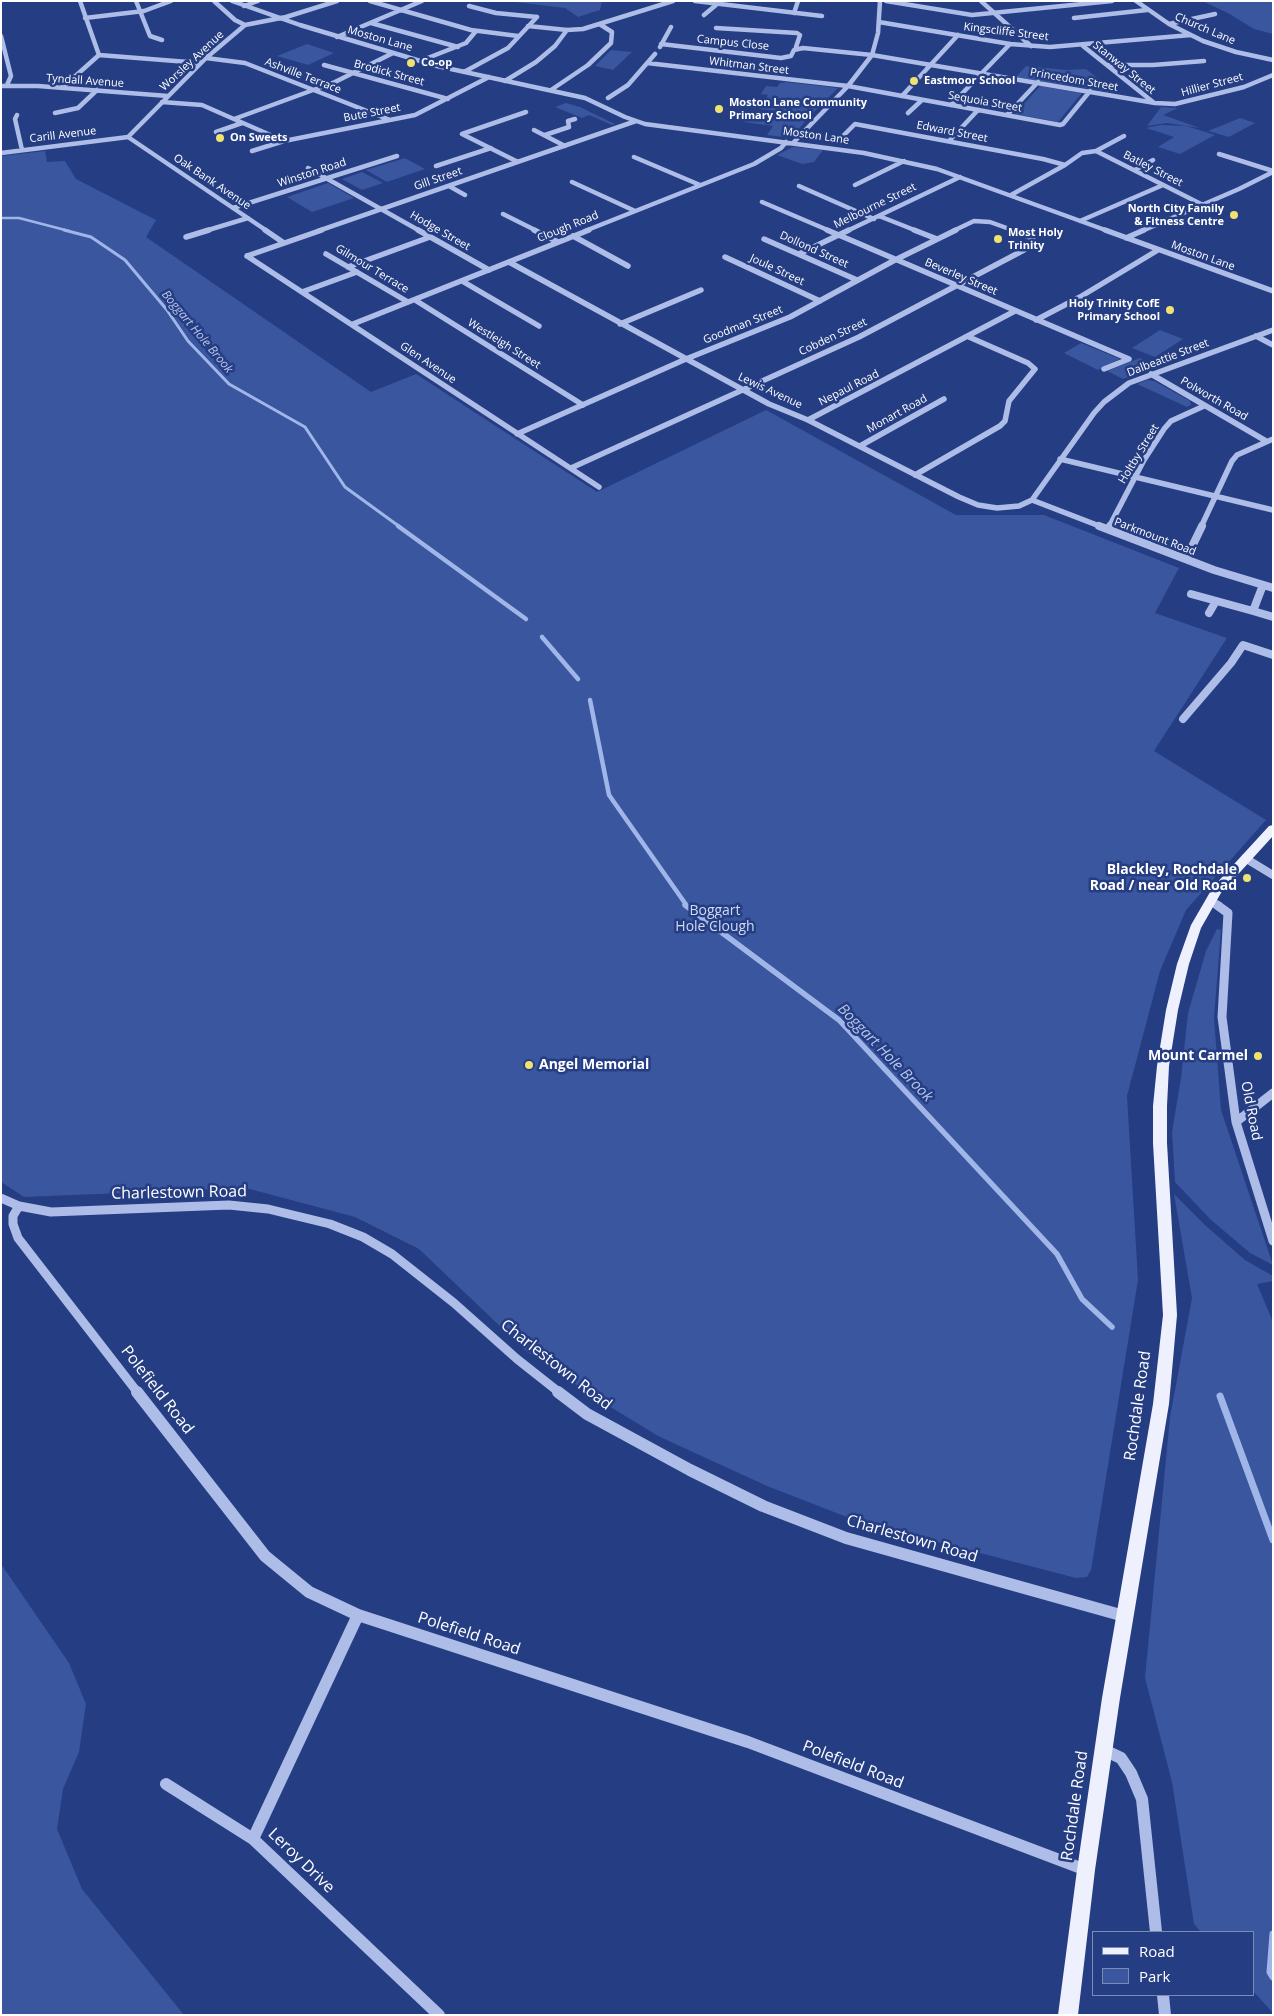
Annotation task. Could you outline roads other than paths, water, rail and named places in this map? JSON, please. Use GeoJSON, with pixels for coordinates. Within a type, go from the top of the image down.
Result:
{"type":"FeatureCollection","features":[{"type":"Feature","properties":{"kind":"main road","name":"Rochdale Road"},"geometry":{"type":"LineString","coordinates":[[1068,2015],[1086,1870],[1124,1616],[1161,1404],[1170,1315],[1160,1143],[1160,1106],[1163,1066],[1172,1010],[1183,964],[1195,928],[1211,901],[1230,875],[1273,829]]}},
{"type":"Feature","properties":{"kind":"street"},"geometry":{"type":"LineString","coordinates":[[80,1],[99,55]]}},
{"type":"Feature","properties":{"kind":"street"},"geometry":{"type":"LineString","coordinates":[[136,1],[150,36],[162,40]]}},
{"type":"Feature","properties":{"kind":"street"},"geometry":{"type":"LineString","coordinates":[[85,18],[140,12],[171,1]]}},
{"type":"Feature","properties":{"kind":"street"},"geometry":{"type":"LineString","coordinates":[[214,1],[234,20],[245,25],[280,19],[337,1]]}},
{"type":"Feature","properties":{"kind":"street","name":"Moston Lane"},"geometry":{"type":"LineString","coordinates":[[232,1],[280,19],[420,61],[585,98],[636,121],[672,129],[793,142],[904,161],[960,177],[1273,291]]}},
{"type":"Feature","properties":{"kind":"street"},"geometry":{"type":"LineString","coordinates":[[244,6],[258,1]]}},
{"type":"Feature","properties":{"kind":"street"},"geometry":{"type":"LineString","coordinates":[[370,1],[476,31],[518,36]]}},
{"type":"Feature","properties":{"kind":"street"},"geometry":{"type":"LineString","coordinates":[[337,37],[422,1]]}},
{"type":"Feature","properties":{"kind":"street"},"geometry":{"type":"LineString","coordinates":[[528,26],[566,30],[601,24],[673,1]]}},
{"type":"Feature","properties":{"kind":"street"},"geometry":{"type":"LineString","coordinates":[[695,1],[716,5],[822,16]]}},
{"type":"Feature","properties":{"kind":"street"},"geometry":{"type":"LineString","coordinates":[[794,13],[798,1]]}},
{"type":"Feature","properties":{"kind":"street"},"geometry":{"type":"LineString","coordinates":[[793,142],[848,86],[872,55],[879,22],[880,1]]}},
{"type":"Feature","properties":{"kind":"street"},"geometry":{"type":"LineString","coordinates":[[886,1],[972,15],[1112,1]]}},
{"type":"Feature","properties":{"kind":"street"},"geometry":{"type":"LineString","coordinates":[[981,1],[1031,46]]}},
{"type":"Feature","properties":{"kind":"street"},"geometry":{"type":"LineString","coordinates":[[1030,1],[1036,8]]}},
{"type":"Feature","properties":{"kind":"street","name":"Church Lane"},"geometry":{"type":"LineString","coordinates":[[1136,1],[1169,24],[1191,35],[1236,52],[1273,60]]}},
{"type":"Feature","properties":{"kind":"street"},"geometry":{"type":"LineString","coordinates":[[650,4],[656,6]]}},
{"type":"Feature","properties":{"kind":"street"},"geometry":{"type":"LineString","coordinates":[[704,15],[716,5]]}},
{"type":"Feature","properties":{"kind":"street"},"geometry":{"type":"LineString","coordinates":[[464,72],[508,48],[537,17],[496,13],[470,6]]}},
{"type":"Feature","properties":{"kind":"street"},"geometry":{"type":"LineString","coordinates":[[1074,18],[1147,10]]}},
{"type":"Feature","properties":{"kind":"street"},"geometry":{"type":"LineString","coordinates":[[1169,24],[1215,14]]}},
{"type":"Feature","properties":{"kind":"street","name":"Kingscliffe Street"},"geometry":{"type":"LineString","coordinates":[[879,22],[1031,46],[1083,46],[1191,35]]}},
{"type":"Feature","properties":{"kind":"street"},"geometry":{"type":"LineString","coordinates":[[371,23],[458,47]]}},
{"type":"Feature","properties":{"kind":"street"},"geometry":{"type":"LineString","coordinates":[[551,90],[588,65],[611,43],[612,32],[601,24]]}},
{"type":"Feature","properties":{"kind":"street","name":"Worsley Avenue"},"geometry":{"type":"LineString","coordinates":[[128,137],[206,58],[245,25]]}},
{"type":"Feature","properties":{"kind":"street"},"geometry":{"type":"LineString","coordinates":[[658,50],[671,27]]}},
{"type":"Feature","properties":{"kind":"street","name":"Campus Close"},"geometry":{"type":"LineString","coordinates":[[716,28],[797,33],[800,35],[796,47],[798,49]]}},
{"type":"Feature","properties":{"kind":"street"},"geometry":{"type":"LineString","coordinates":[[505,80],[548,51],[566,30]]}},
{"type":"Feature","properties":{"kind":"street"},"geometry":{"type":"LineString","coordinates":[[420,61],[466,43],[476,31]]}},
{"type":"Feature","properties":{"kind":"street"},"geometry":{"type":"LineString","coordinates":[[902,96],[958,35]]}},
{"type":"Feature","properties":{"kind":"street"},"geometry":{"type":"LineString","coordinates":[[1,36],[11,76],[7,85]]}},
{"type":"Feature","properties":{"kind":"street"},"geometry":{"type":"LineString","coordinates":[[158,45],[168,37]]}},
{"type":"Feature","properties":{"kind":"street","name":"Campus Close"},"geometry":{"type":"LineString","coordinates":[[661,44],[781,58],[791,56],[794,50],[798,49],[872,55]]}},
{"type":"Feature","properties":{"kind":"street"},"geometry":{"type":"LineString","coordinates":[[951,105],[1010,44]]}},
{"type":"Feature","properties":{"kind":"street","name":"Stanway Street"},"geometry":{"type":"LineString","coordinates":[[1083,46],[1155,103]]}},
{"type":"Feature","properties":{"kind":"street"},"geometry":{"type":"LineString","coordinates":[[234,119],[315,90],[393,53]]}},
{"type":"Feature","properties":{"kind":"street"},"geometry":{"type":"LineString","coordinates":[[608,98],[628,85],[655,54]]}},
{"type":"Feature","properties":{"kind":"street"},"geometry":{"type":"LineString","coordinates":[[62,88],[99,55],[201,63]]}},
{"type":"Feature","properties":{"kind":"street","name":"Princedom Street"},"geometry":{"type":"LineString","coordinates":[[872,55],[1155,103]]}},
{"type":"Feature","properties":{"kind":"street","name":"Ashville Terrace"},"geometry":{"type":"LineString","coordinates":[[206,58],[245,63],[390,120]]}},
{"type":"Feature","properties":{"kind":"street"},"geometry":{"type":"LineString","coordinates":[[1106,65],[1153,65],[1204,61]]}},
{"type":"Feature","properties":{"kind":"street","name":"Whitman Street"},"geometry":{"type":"LineString","coordinates":[[647,62],[848,86]]}},
{"type":"Feature","properties":{"kind":"street","name":"Brodick Street"},"geometry":{"type":"LineString","coordinates":[[324,65],[448,99]]}},
{"type":"Feature","properties":{"kind":"street","name":"Hillier Street"},"geometry":{"type":"LineString","coordinates":[[1155,103],[1175,104],[1244,87],[1273,75]]}},
{"type":"Feature","properties":{"kind":"street","name":"Bute Street"},"geometry":{"type":"LineString","coordinates":[[252,151],[284,141],[422,113],[489,77]]}},
{"type":"Feature","properties":{"kind":"street"},"geometry":{"type":"LineString","coordinates":[[1007,115],[1038,82]]}},
{"type":"Feature","properties":{"kind":"street","name":"Tyndall Avenue"},"geometry":{"type":"LineString","coordinates":[[1,86],[97,90],[168,96]]}},
{"type":"Feature","properties":{"kind":"street","name":"Sequoia Street"},"geometry":{"type":"LineString","coordinates":[[848,86],[1060,125],[1063,124],[1090,91]]}},
{"type":"Feature","properties":{"kind":"street"},"geometry":{"type":"LineString","coordinates":[[55,113],[73,110],[97,90]]}},
{"type":"Feature","properties":{"kind":"street"},"geometry":{"type":"LineString","coordinates":[[908,113],[922,100]]}},
{"type":"Feature","properties":{"kind":"street"},"geometry":{"type":"LineString","coordinates":[[162,102],[202,106],[284,141]]}},
{"type":"Feature","properties":{"kind":"street"},"geometry":{"type":"LineString","coordinates":[[949,141],[978,110]]}},
{"type":"Feature","properties":{"kind":"street"},"geometry":{"type":"LineString","coordinates":[[518,162],[462,134],[526,112]]}},
{"type":"Feature","properties":{"kind":"street"},"geometry":{"type":"LineString","coordinates":[[17,115],[15,120],[22,150]]}},
{"type":"Feature","properties":{"kind":"street"},"geometry":{"type":"LineString","coordinates":[[545,135],[569,127],[568,121],[575,119]]}},
{"type":"Feature","properties":{"kind":"street","name":"Gill Street"},"geometry":{"type":"LineString","coordinates":[[247,256],[636,121]]}},
{"type":"Feature","properties":{"kind":"street"},"geometry":{"type":"LineString","coordinates":[[216,132],[242,123]]}},
{"type":"Feature","properties":{"kind":"street","name":"Edward Street"},"geometry":{"type":"LineString","coordinates":[[840,139],[855,124],[1043,159],[1065,165]]}},
{"type":"Feature","properties":{"kind":"street"},"geometry":{"type":"LineString","coordinates":[[534,130],[565,146]]}},
{"type":"Feature","properties":{"kind":"street"},"geometry":{"type":"LineString","coordinates":[[1010,195],[1065,165],[1082,153],[1096,151],[1124,136]]}},
{"type":"Feature","properties":{"kind":"street","name":"Carill Avenue"},"geometry":{"type":"LineString","coordinates":[[1,153],[128,137]]}},
{"type":"Feature","properties":{"kind":"street","name":"Oak Bank Avenue"},"geometry":{"type":"LineString","coordinates":[[128,137],[284,243]]}},
{"type":"Feature","properties":{"kind":"street","name":"Clough Road"},"geometry":{"type":"LineString","coordinates":[[353,324],[754,164],[781,148],[786,142]]}},
{"type":"Feature","properties":{"kind":"street"},"geometry":{"type":"LineString","coordinates":[[436,166],[491,148]]}},
{"type":"Feature","properties":{"kind":"street","name":"Batley Street"},"geometry":{"type":"LineString","coordinates":[[1096,151],[1201,204]]}},
{"type":"Feature","properties":{"kind":"street"},"geometry":{"type":"LineString","coordinates":[[1219,154],[1273,172]]}},
{"type":"Feature","properties":{"kind":"street","name":"Winston Road"},"geometry":{"type":"LineString","coordinates":[[233,208],[397,156]]}},
{"type":"Feature","properties":{"kind":"street"},"geometry":{"type":"LineString","coordinates":[[634,157],[700,185]]}},
{"type":"Feature","properties":{"kind":"street"},"geometry":{"type":"LineString","coordinates":[[1135,170],[1153,160]]}},
{"type":"Feature","properties":{"kind":"street"},"geometry":{"type":"LineString","coordinates":[[855,185],[904,161]]}},
{"type":"Feature","properties":{"kind":"street","name":"Hodge Street"},"geometry":{"type":"LineString","coordinates":[[308,168],[489,270]]}},
{"type":"Feature","properties":{"kind":"street"},"geometry":{"type":"LineString","coordinates":[[1126,238],[1201,204],[1240,189],[1273,172]]}},
{"type":"Feature","properties":{"kind":"street","name":"Melbourne Street"},"geometry":{"type":"LineString","coordinates":[[799,254],[960,177]]}},
{"type":"Feature","properties":{"kind":"street"},"geometry":{"type":"LineString","coordinates":[[572,182],[635,211]]}},
{"type":"Feature","properties":{"kind":"street"},"geometry":{"type":"LineString","coordinates":[[1080,221],[1163,185]]}},
{"type":"Feature","properties":{"kind":"street"},"geometry":{"type":"LineString","coordinates":[[449,186],[465,195]]}},
{"type":"Feature","properties":{"kind":"street"},"geometry":{"type":"LineString","coordinates":[[799,186],[937,239]]}},
{"type":"Feature","properties":{"kind":"street","name":"Beverley Street"},"geometry":{"type":"LineString","coordinates":[[762,202],[1129,359],[1104,369]]}},
{"type":"Feature","properties":{"kind":"street"},"geometry":{"type":"LineString","coordinates":[[503,214],[558,242]]}},
{"type":"Feature","properties":{"kind":"street"},"geometry":{"type":"LineString","coordinates":[[186,237],[248,218]]}},
{"type":"Feature","properties":{"kind":"street","name":"Cobden Street"},"geometry":{"type":"LineString","coordinates":[[572,468],[858,337],[1034,243],[1030,238],[984,220],[970,223]]}},
{"type":"Feature","properties":{"kind":"street","name":"Goodman Street"},"geometry":{"type":"LineString","coordinates":[[517,434],[686,359],[790,317],[895,260],[970,223]]}},
{"type":"Feature","properties":{"kind":"street"},"geometry":{"type":"LineString","coordinates":[[1012,230],[1021,225]]}},
{"type":"Feature","properties":{"kind":"street"},"geometry":{"type":"LineString","coordinates":[[573,236],[628,266]]}},
{"type":"Feature","properties":{"kind":"street"},"geometry":{"type":"LineString","coordinates":[[348,267],[430,237]]}},
{"type":"Feature","properties":{"kind":"street","name":"Dollond Street"},"geometry":{"type":"LineString","coordinates":[[764,239],[857,280]]}},
{"type":"Feature","properties":{"kind":"street"},"geometry":{"type":"LineString","coordinates":[[1036,320],[1080,297],[1158,250]]}},
{"type":"Feature","properties":{"kind":"street","name":"Gilmour Terrace"},"geometry":{"type":"LineString","coordinates":[[326,254],[412,301]]}},
{"type":"Feature","properties":{"kind":"street","name":"Glen Avenue"},"geometry":{"type":"LineString","coordinates":[[247,256],[599,487]]}},
{"type":"Feature","properties":{"kind":"street","name":"Joule Street"},"geometry":{"type":"LineString","coordinates":[[725,257],[820,301]]}},
{"type":"Feature","properties":{"kind":"street","name":"Lewis Avenue"},"geometry":{"type":"LineString","coordinates":[[509,262],[768,404],[808,420],[978,504],[997,508],[1019,506],[1032,500]]}},
{"type":"Feature","properties":{"kind":"street"},"geometry":{"type":"LineString","coordinates":[[302,292],[357,272]]}},
{"type":"Feature","properties":{"kind":"street"},"geometry":{"type":"LineString","coordinates":[[462,281],[539,326]]}},
{"type":"Feature","properties":{"kind":"street"},"geometry":{"type":"LineString","coordinates":[[620,324],[701,290]]}},
{"type":"Feature","properties":{"kind":"street","name":"Westleigh Street"},"geometry":{"type":"LineString","coordinates":[[412,301],[583,405]]}},
{"type":"Feature","properties":{"kind":"street","name":"Nepaul Road"},"geometry":{"type":"LineString","coordinates":[[808,420],[1015,311]]}},
{"type":"Feature","properties":{"kind":"street","name":"Dalbeattie Street"},"geometry":{"type":"LineString","coordinates":[[1032,500],[1060,459],[1104,402],[1129,383],[1273,330]]}},
{"type":"Feature","properties":{"kind":"street"},"geometry":{"type":"LineString","coordinates":[[915,474],[1000,426],[1005,421],[1009,401],[1035,369],[1028,362],[969,336]]}},
{"type":"Feature","properties":{"kind":"street"},"geometry":{"type":"LineString","coordinates":[[1256,336],[1273,346]]}},
{"type":"Feature","properties":{"kind":"street","name":"Polworth Road"},"geometry":{"type":"LineString","coordinates":[[1151,374],[1204,406],[1270,440]]}},
{"type":"Feature","properties":{"kind":"street","name":"Monart Road"},"geometry":{"type":"LineString","coordinates":[[860,446],[944,399]]}},
{"type":"Feature","properties":{"kind":"street","name":"Holtby Street"},"geometry":{"type":"LineString","coordinates":[[1108,529],[1164,428],[1176,419],[1204,406]]}},
{"type":"Feature","properties":{"kind":"street"},"geometry":{"type":"LineString","coordinates":[[1186,559],[1227,469],[1237,455],[1270,440]]}},
{"type":"Feature","properties":{"kind":"street"},"geometry":{"type":"LineString","coordinates":[[1060,459],[1273,510]]}},
{"type":"Feature","properties":{"kind":"street","name":"Parkmount Road"},"geometry":{"type":"LineString","coordinates":[[1032,500],[1186,559],[1273,588]]}},
{"type":"Feature","properties":{"kind":"street"},"geometry":{"type":"LineString","coordinates":[[1253,612],[1263,585]]}},
{"type":"Feature","properties":{"kind":"street"},"geometry":{"type":"LineString","coordinates":[[1190,594],[1273,617]]}},
{"type":"Feature","properties":{"kind":"street"},"geometry":{"type":"LineString","coordinates":[[1210,612],[1216,601]]}},
{"type":"Feature","properties":{"kind":"street"},"geometry":{"type":"LineString","coordinates":[[1183,719],[1244,645],[1273,654]]}},
{"type":"Feature","properties":{"kind":"street"},"geometry":{"type":"LineString","coordinates":[[1245,858],[1273,875]]}},
{"type":"Feature","properties":{"kind":"street","name":"Old Road"},"geometry":{"type":"LineString","coordinates":[[1211,901],[1228,913],[1222,1016],[1236,1122],[1273,1241]]}},
{"type":"Feature","properties":{"kind":"street"},"geometry":{"type":"LineString","coordinates":[[1236,1122],[1273,1093]]}},
{"type":"Feature","properties":{"kind":"street","name":"Charlestown Road"},"geometry":{"type":"LineString","coordinates":[[1,1198],[19,1206],[51,1212],[72,1213],[228,1205],[268,1209],[330,1224],[363,1237],[392,1254],[454,1303],[517,1359],[587,1414],[712,1481],[763,1506],[846,1538],[1124,1616]]}},
{"type":"Feature","properties":{"kind":"street","name":"Polefield Road"},"geometry":{"type":"LineString","coordinates":[[19,1206],[13,1216],[13,1224],[18,1238],[265,1556],[309,1592],[358,1615],[748,1742],[1086,1870]]}},
{"type":"Feature","properties":{"kind":"street","name":"Leroy Drive"},"geometry":{"type":"LineString","coordinates":[[358,1615],[253,1839],[439,2015]]}},
{"type":"Feature","properties":{"kind":"street"},"geometry":{"type":"LineString","coordinates":[[1104,1750],[1121,1758],[1131,1773],[1142,1799],[1156,1931]]}},
{"type":"Feature","properties":{"kind":"street"},"geometry":{"type":"LineString","coordinates":[[166,1784],[253,1839]]}},
{"type":"Feature","properties":{"kind":"street"},"geometry":{"type":"LineString","coordinates":[[1163,1996],[1166,2015]]}},
{"type":"Feature","properties":{"kind":"waterway","name":"Boggart Hole Brook"},"geometry":{"type":"LineString","coordinates":[[1,218],[19,218],[69,231]]}},
{"type":"Feature","properties":{"kind":"waterway","name":"Boggart Hole Brook"},"geometry":{"type":"LineString","coordinates":[[64,230],[91,237],[125,260],[167,310],[188,341],[229,384],[305,427],[345,487],[400,527]]}},
{"type":"Feature","properties":{"kind":"waterway","name":"Boggart Hole Brook"},"geometry":{"type":"LineString","coordinates":[[398,526],[526,619]]}},
{"type":"Feature","properties":{"kind":"waterway","name":"Boggart Hole Brook"},"geometry":{"type":"LineString","coordinates":[[542,637],[578,679]]}},
{"type":"Feature","properties":{"kind":"waterway","name":"Boggart Hole Brook"},"geometry":{"type":"LineString","coordinates":[[590,700],[609,795],[687,906]]}},
{"type":"Feature","properties":{"kind":"waterway","name":"Boggart Hole Brook"},"geometry":{"type":"LineString","coordinates":[[685,905],[839,1020],[1057,1254],[1082,1299],[1112,1327]]}},
{"type":"Feature","properties":{"kind":"waterway","name":"Boggart Hole Brook"},"geometry":{"type":"LineString","coordinates":[[1220,1396],[1273,1540]]}},
{"type":"Feature","properties":{"kind":"waterway","name":"Boggart Hole Brook"},"geometry":{"type":"LineString","coordinates":[[1273,1934],[1270,1972],[1273,1977]]}},
{"type":"Feature","properties":{"kind":"place","name":"Co-op"},"geometry":{"type":"Point","coordinates":[411,63]}},
{"type":"Feature","properties":{"kind":"place","name":"Eastmoor School"},"geometry":{"type":"Point","coordinates":[914,81]}},
{"type":"Feature","properties":{"kind":"place","name":"Moston Lane Community Primary School"},"geometry":{"type":"Point","coordinates":[719,109]}},
{"type":"Feature","properties":{"kind":"place","name":"On Sweets"},"geometry":{"type":"Point","coordinates":[220,138]}},
{"type":"Feature","properties":{"kind":"place","name":"North City Family & Fitness Centre"},"geometry":{"type":"Point","coordinates":[1234,215]}},
{"type":"Feature","properties":{"kind":"place","name":"Most Holy Trinity"},"geometry":{"type":"Point","coordinates":[998,239]}},
{"type":"Feature","properties":{"kind":"place","name":"Holy Trinity CofE Primary School"},"geometry":{"type":"Point","coordinates":[1170,310]}},
{"type":"Feature","properties":{"kind":"place","name":"Blackley, Rochdale Road / near Old Road"},"geometry":{"type":"Point","coordinates":[1247,878]}},
{"type":"Feature","properties":{"kind":"place","name":"Mount Carmel"},"geometry":{"type":"Point","coordinates":[1258,1056]}},
{"type":"Feature","properties":{"kind":"place","name":"Angel Memorial"},"geometry":{"type":"Point","coordinates":[529,1065]}},
{"type":"Feature","properties":{"kind":"park label","name":"Boggart Hole Clough"},"geometry":{"type":"Point","coordinates":[715,920]}}]}
